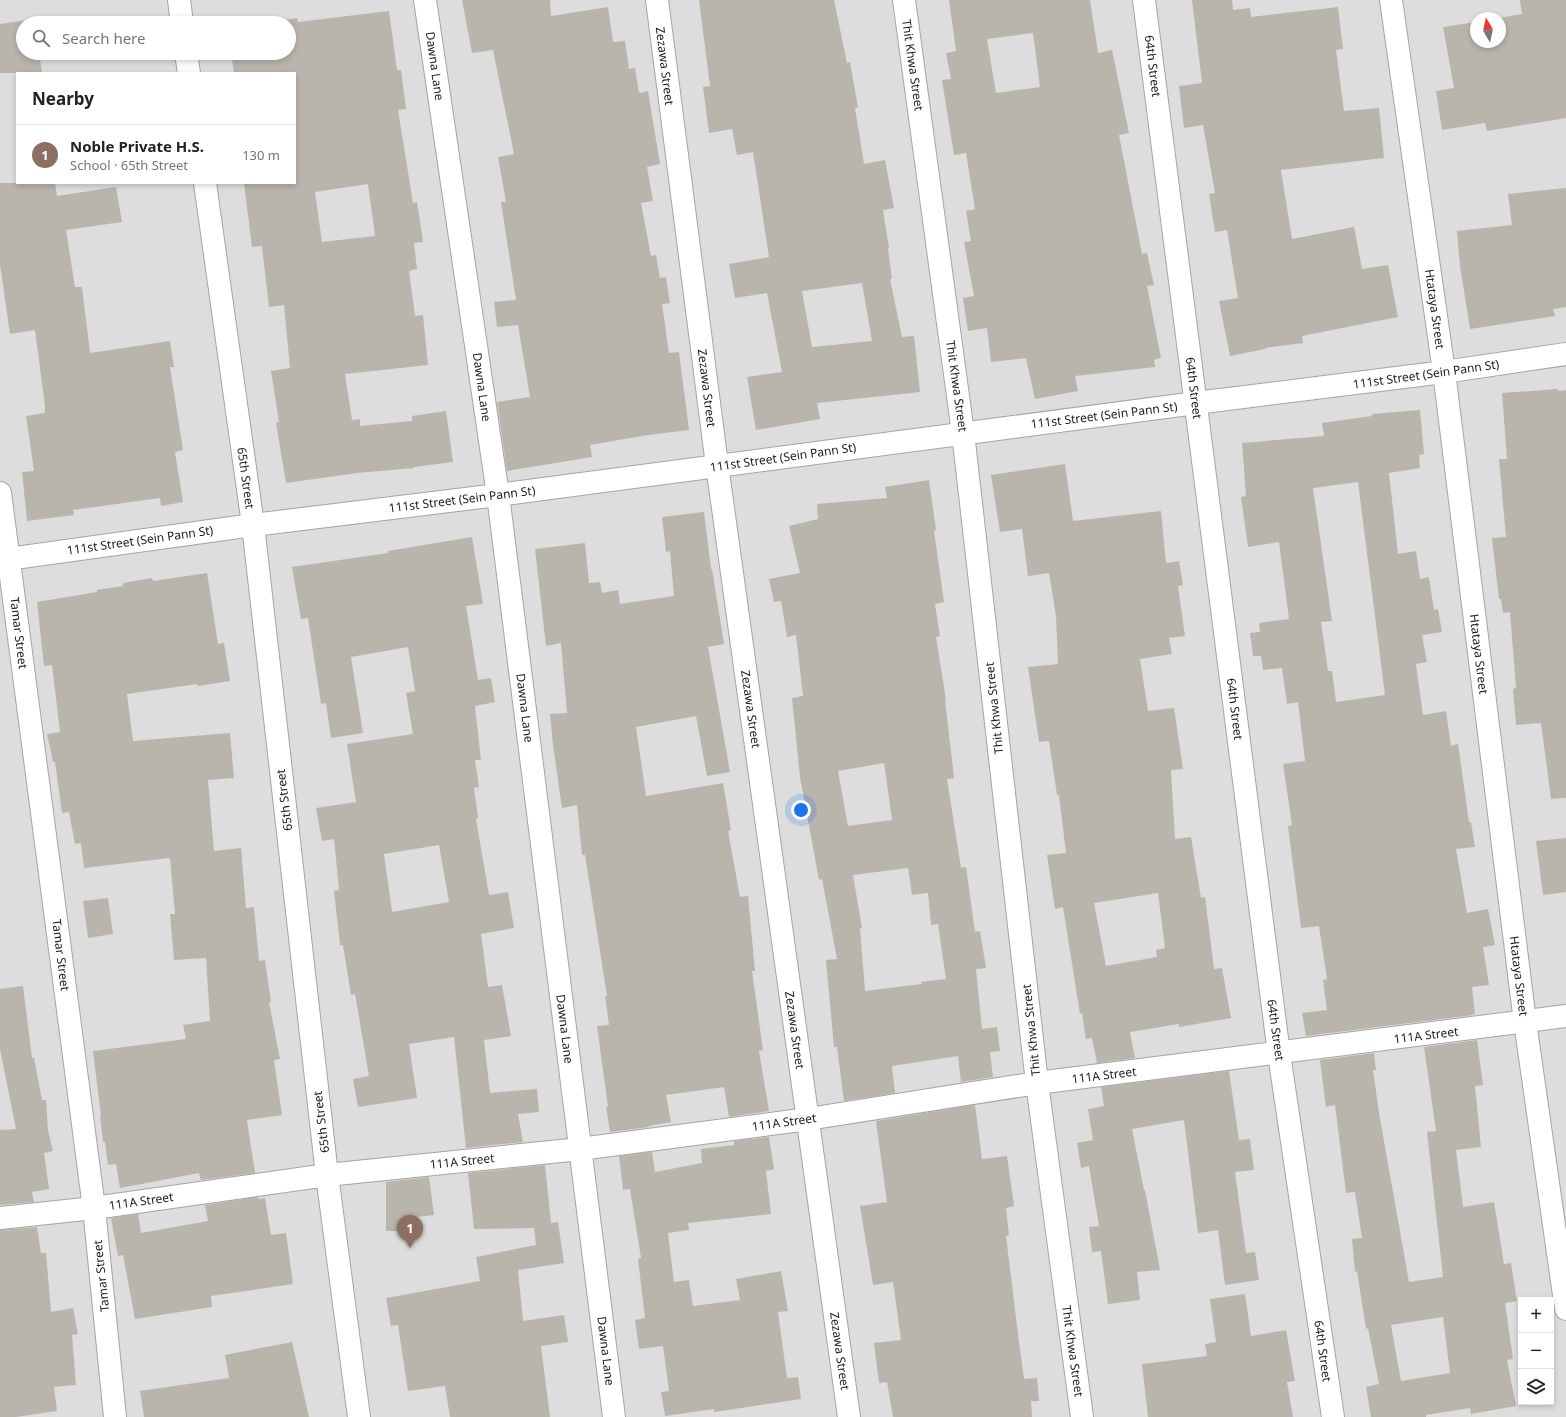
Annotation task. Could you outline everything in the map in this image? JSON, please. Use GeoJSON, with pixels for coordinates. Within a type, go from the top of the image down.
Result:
{"type":"FeatureCollection","features":[{"type":"Feature","properties":{"kind":"street"},"geometry":{"type":"LineString","coordinates":[[179,0],[181,16]]}},
{"type":"Feature","properties":{"kind":"street","name":"Dawna Lane"},"geometry":{"type":"LineString","coordinates":[[425,0],[498,495],[614,1417]]}},
{"type":"Feature","properties":{"kind":"street","name":"Zezawa Street"},"geometry":{"type":"LineString","coordinates":[[657,0],[717,465],[849,1417]]}},
{"type":"Feature","properties":{"kind":"street","name":"Thit Khwa Street"},"geometry":{"type":"LineString","coordinates":[[904,0],[963,433],[1037,1084],[1082,1417]]}},
{"type":"Feature","properties":{"kind":"street","name":"64th Street"},"geometry":{"type":"LineString","coordinates":[[1144,0],[1279,1054],[1333,1417]]}},
{"type":"Feature","properties":{"kind":"street","name":"Htataya Street"},"geometry":{"type":"LineString","coordinates":[[1391,0],[1444,372],[1525,1022],[1566,1309]]}},
{"type":"Feature","properties":{"kind":"street"},"geometry":{"type":"LineString","coordinates":[[187,60],[189,72]]}},
{"type":"Feature","properties":{"kind":"street","name":"65th Street"},"geometry":{"type":"LineString","coordinates":[[205,184],[253,525],[327,1175],[359,1417]]}},
{"type":"Feature","properties":{"kind":"street","name":"111st Street (Sein Pann St)"},"geometry":{"type":"LineString","coordinates":[[4,559],[253,525],[498,495],[963,433],[1444,372],[1566,354]]}},
{"type":"Feature","properties":{"kind":"street","name":"Tamar Street"},"geometry":{"type":"LineString","coordinates":[[0,493],[4,559],[94,1208],[116,1417]]}},
{"type":"Feature","properties":{"kind":"street","name":"111A Street"},"geometry":{"type":"LineString","coordinates":[[0,1218],[94,1208],[327,1175],[580,1149],[808,1119],[1037,1084],[1566,1016]]}},
{"type":"Feature","properties":{"kind":"shaded area"},"geometry":{"type":"Polygon","coordinates":[[[0,0],[1566,0],[1566,1417],[0,1417],[0,0]]]}},
{"type":"Feature","properties":{"kind":"building"},"geometry":{"type":"Polygon","coordinates":[[[462,0],[550,0],[551,16],[608,7],[613,42],[625,41],[629,69],[635,68],[639,93],[648,91],[660,164],[647,167],[653,201],[641,203],[651,256],[656,255],[660,278],[666,277],[670,303],[662,304],[669,353],[679,352],[689,430],[590,445],[592,457],[507,471],[497,402],[530,397],[518,325],[497,327],[494,302],[516,300],[501,202],[506,202],[498,157],[514,154],[493,50],[472,53],[462,0]]]}},
{"type":"Feature","properties":{"kind":"building"},"geometry":{"type":"Polygon","coordinates":[[[699,0],[834,0],[847,63],[850,62],[858,107],[855,108],[864,164],[885,160],[894,208],[883,210],[889,248],[892,279],[890,279],[902,337],[914,336],[920,392],[817,403],[820,419],[756,430],[747,377],[782,372],[767,293],[735,298],[729,264],[769,257],[753,152],[737,155],[732,129],[709,133],[703,87],[710,86],[699,0]],[[862,283],[802,291],[812,347],[872,341],[862,283]]]}},
{"type":"Feature","properties":{"kind":"building"},"geometry":{"type":"Polygon","coordinates":[[[949,0],[1090,0],[1098,53],[1112,50],[1129,133],[1119,135],[1142,254],[1147,253],[1154,285],[1147,286],[1161,358],[1154,360],[1155,367],[1075,376],[1078,391],[1035,399],[1026,358],[991,362],[987,328],[968,331],[963,298],[974,296],[964,242],[971,241],[966,211],[975,209],[966,153],[954,155],[942,80],[951,79],[946,53],[956,51],[949,0]],[[1033,33],[987,39],[996,93],[1040,87],[1033,33]]]}},
{"type":"Feature","properties":{"kind":"building"},"geometry":{"type":"Polygon","coordinates":[[[1192,0],[1232,0],[1233,10],[1250,8],[1251,17],[1338,7],[1343,49],[1336,50],[1344,111],[1379,108],[1384,158],[1281,170],[1292,239],[1354,227],[1362,269],[1388,265],[1398,317],[1302,336],[1303,343],[1265,348],[1230,356],[1219,301],[1238,298],[1227,230],[1215,232],[1209,194],[1215,193],[1203,125],[1184,128],[1179,86],[1202,83],[1192,0]]]}},
{"type":"Feature","properties":{"kind":"building"},"geometry":{"type":"Polygon","coordinates":[[[1520,0],[1566,0],[1566,118],[1487,131],[1485,123],[1442,130],[1436,91],[1454,88],[1443,27],[1470,23],[1470,48],[1506,48],[1506,17],[1522,14],[1520,0]]]}},
{"type":"Feature","properties":{"kind":"building"},"geometry":{"type":"Polygon","coordinates":[[[389,11],[397,70],[401,70],[406,109],[398,110],[413,203],[417,202],[423,242],[414,243],[417,269],[409,271],[415,316],[423,315],[428,365],[345,374],[352,420],[360,419],[360,426],[412,421],[412,416],[446,411],[453,462],[286,483],[276,423],[279,422],[271,371],[290,368],[284,305],[269,307],[262,246],[252,247],[244,184],[296,184],[296,72],[234,72],[232,60],[296,60],[297,18],[298,22],[389,11]],[[368,184],[315,192],[322,242],[375,236],[368,184]]]}},
{"type":"Feature","properties":{"kind":"building"},"geometry":{"type":"Polygon","coordinates":[[[16,22],[16,60],[40,60],[42,72],[0,73],[0,24],[16,22]]]}},
{"type":"Feature","properties":{"kind":"building"},"geometry":{"type":"Polygon","coordinates":[[[0,183],[55,184],[57,196],[116,187],[122,222],[66,230],[75,287],[82,287],[90,353],[170,341],[174,367],[170,367],[183,450],[175,452],[183,502],[161,506],[160,498],[73,510],[74,515],[27,521],[22,472],[34,471],[26,416],[45,413],[45,406],[35,330],[10,334],[0,264],[0,183]]]}},
{"type":"Feature","properties":{"kind":"building"},"geometry":{"type":"Polygon","coordinates":[[[1566,188],[1566,307],[1553,309],[1555,316],[1470,329],[1460,266],[1457,231],[1512,225],[1508,194],[1566,188]]]}},
{"type":"Feature","properties":{"kind":"building"},"geometry":{"type":"Polygon","coordinates":[[[1558,389],[1558,391],[1566,390],[1566,798],[1551,799],[1541,723],[1516,725],[1513,689],[1516,688],[1510,612],[1503,613],[1501,599],[1499,599],[1492,538],[1506,537],[1499,459],[1507,459],[1502,393],[1558,389]]]}},
{"type":"Feature","properties":{"kind":"building"},"geometry":{"type":"Polygon","coordinates":[[[1420,410],[1424,454],[1419,455],[1420,468],[1389,473],[1398,554],[1416,551],[1420,579],[1429,577],[1434,610],[1438,609],[1442,632],[1422,635],[1427,662],[1416,664],[1423,715],[1446,711],[1451,746],[1458,744],[1469,822],[1471,822],[1475,847],[1456,849],[1467,913],[1488,909],[1495,945],[1483,947],[1489,985],[1472,987],[1475,1014],[1473,1015],[1306,1036],[1302,1013],[1327,1010],[1323,980],[1327,979],[1319,926],[1301,928],[1288,826],[1292,825],[1283,764],[1305,761],[1298,702],[1287,704],[1282,668],[1263,670],[1261,656],[1253,656],[1250,633],[1260,632],[1259,623],[1289,619],[1279,542],[1248,547],[1241,497],[1246,496],[1242,443],[1324,436],[1322,423],[1372,416],[1371,414],[1420,410]],[[1358,482],[1313,488],[1332,621],[1321,622],[1328,671],[1332,671],[1336,702],[1385,695],[1358,482]]]}},
{"type":"Feature","properties":{"kind":"building"},"geometry":{"type":"Polygon","coordinates":[[[1065,464],[1073,521],[1161,511],[1166,563],[1179,561],[1183,585],[1178,586],[1185,636],[1169,638],[1172,654],[1140,659],[1148,711],[1174,708],[1183,769],[1171,770],[1175,839],[1191,837],[1201,898],[1205,897],[1214,969],[1222,968],[1231,1018],[1179,1027],[1179,1024],[1130,1032],[1135,1058],[1097,1063],[1092,1038],[1086,1039],[1082,1013],[1080,1014],[1063,907],[1055,909],[1047,855],[1066,853],[1059,795],[1057,795],[1049,741],[1039,742],[1028,667],[1058,664],[1056,616],[1049,573],[1028,576],[1022,529],[1000,532],[991,475],[1065,464]],[[1158,893],[1094,903],[1106,966],[1157,957],[1156,950],[1165,948],[1158,893]]]}},
{"type":"Feature","properties":{"kind":"building"},"geometry":{"type":"Polygon","coordinates":[[[929,480],[936,530],[934,531],[944,602],[935,604],[940,636],[936,637],[946,700],[954,778],[947,779],[961,868],[966,867],[975,932],[980,931],[986,968],[976,969],[982,1029],[997,1027],[1000,1051],[990,1052],[993,1077],[961,1082],[958,1056],[892,1066],[895,1093],[844,1101],[837,1047],[834,1047],[826,960],[837,959],[822,879],[819,880],[800,777],[792,698],[803,696],[796,635],[787,637],[781,601],[774,602],[769,579],[800,573],[789,526],[818,519],[817,504],[887,498],[885,487],[929,480]],[[884,763],[838,771],[848,826],[892,820],[884,763]],[[908,868],[853,875],[862,928],[860,928],[865,991],[922,984],[921,982],[946,979],[938,924],[931,925],[928,893],[912,895],[908,868]]]}},
{"type":"Feature","properties":{"kind":"building"},"geometry":{"type":"Polygon","coordinates":[[[704,512],[711,569],[724,644],[708,647],[730,772],[707,776],[696,716],[636,727],[646,796],[723,783],[731,830],[728,831],[740,897],[748,896],[755,971],[752,971],[763,1050],[759,1051],[769,1111],[729,1117],[724,1087],[666,1095],[671,1122],[649,1127],[610,1132],[597,1026],[609,1025],[605,996],[607,996],[585,855],[582,855],[577,805],[562,808],[550,714],[567,713],[561,643],[546,646],[535,549],[585,543],[589,583],[600,582],[602,593],[618,590],[620,604],[674,596],[670,551],[666,552],[662,517],[704,512]]]}},
{"type":"Feature","properties":{"kind":"building"},"geometry":{"type":"Polygon","coordinates":[[[472,537],[483,604],[466,606],[478,680],[491,678],[495,702],[475,706],[481,760],[475,760],[479,787],[474,788],[478,818],[476,819],[489,895],[508,892],[514,928],[481,934],[488,987],[502,985],[511,1036],[484,1040],[490,1093],[537,1089],[539,1112],[518,1114],[523,1142],[466,1148],[454,1037],[409,1044],[417,1098],[358,1107],[353,1079],[369,1076],[355,994],[351,995],[343,945],[340,945],[334,891],[339,890],[334,839],[322,841],[316,808],[356,802],[347,744],[413,734],[406,693],[415,691],[408,647],[351,657],[363,733],[331,738],[326,703],[321,704],[308,618],[301,619],[292,567],[388,553],[388,551],[472,537]],[[439,845],[384,854],[392,912],[449,902],[439,845]]]}},
{"type":"Feature","properties":{"kind":"building"},"geometry":{"type":"Polygon","coordinates":[[[207,573],[218,644],[224,643],[230,681],[127,694],[133,741],[230,733],[234,778],[208,780],[214,851],[241,848],[246,908],[254,907],[259,961],[265,960],[271,1002],[269,1002],[280,1059],[274,1060],[282,1115],[247,1120],[255,1173],[201,1180],[199,1173],[120,1188],[116,1164],[108,1165],[105,1142],[103,1142],[93,1051],[186,1039],[183,1025],[210,1021],[206,958],[174,960],[170,914],[175,914],[170,858],[84,868],[81,843],[75,844],[69,812],[62,813],[55,762],[53,762],[47,734],[60,732],[52,665],[44,666],[37,602],[97,592],[97,590],[123,586],[123,583],[152,578],[153,581],[207,573]]]}},
{"type":"Feature","properties":{"kind":"building"},"geometry":{"type":"Polygon","coordinates":[[[1566,838],[1566,892],[1543,895],[1536,841],[1566,838]]]}},
{"type":"Feature","properties":{"kind":"building"},"geometry":{"type":"Polygon","coordinates":[[[108,898],[113,934],[88,938],[83,901],[108,898]]]}},
{"type":"Feature","properties":{"kind":"building"},"geometry":{"type":"Polygon","coordinates":[[[23,986],[32,1058],[34,1058],[42,1100],[46,1100],[48,1130],[53,1151],[44,1153],[49,1189],[32,1192],[34,1202],[0,1205],[0,1130],[16,1129],[0,1049],[0,989],[23,986]]]}},
{"type":"Feature","properties":{"kind":"building"},"geometry":{"type":"Polygon","coordinates":[[[1477,1040],[1483,1085],[1475,1086],[1481,1147],[1456,1150],[1463,1207],[1494,1202],[1504,1264],[1511,1263],[1517,1301],[1505,1303],[1513,1359],[1507,1360],[1516,1406],[1471,1414],[1470,1408],[1426,1415],[1426,1417],[1371,1417],[1366,1387],[1379,1384],[1368,1328],[1366,1329],[1357,1271],[1355,1272],[1352,1239],[1362,1238],[1355,1192],[1346,1193],[1335,1105],[1326,1107],[1320,1060],[1374,1053],[1376,1070],[1373,1070],[1379,1113],[1409,1282],[1443,1277],[1427,1132],[1436,1131],[1424,1047],[1477,1040]],[[1443,1317],[1391,1325],[1401,1381],[1450,1373],[1443,1317]]]}},
{"type":"Feature","properties":{"kind":"building"},"geometry":{"type":"Polygon","coordinates":[[[1229,1071],[1239,1140],[1250,1139],[1254,1170],[1235,1172],[1246,1253],[1255,1252],[1259,1280],[1225,1285],[1218,1230],[1198,1233],[1184,1120],[1132,1129],[1160,1270],[1137,1272],[1140,1300],[1108,1304],[1101,1251],[1092,1252],[1089,1227],[1099,1226],[1089,1166],[1081,1168],[1077,1143],[1093,1140],[1088,1109],[1104,1106],[1101,1087],[1229,1071]]]}},
{"type":"Feature","properties":{"kind":"building"},"geometry":{"type":"Polygon","coordinates":[[[975,1105],[982,1159],[1007,1156],[1014,1206],[1006,1208],[1009,1235],[1006,1236],[1019,1342],[1024,1379],[1037,1378],[1039,1401],[1031,1401],[1032,1417],[893,1417],[887,1382],[879,1383],[874,1343],[901,1340],[893,1282],[873,1285],[860,1206],[887,1202],[876,1121],[975,1105]]]}},
{"type":"Feature","properties":{"kind":"building"},"geometry":{"type":"Polygon","coordinates":[[[769,1137],[774,1169],[766,1171],[771,1214],[688,1223],[689,1230],[668,1233],[674,1282],[689,1280],[693,1306],[740,1300],[736,1279],[781,1271],[788,1311],[778,1312],[787,1378],[798,1377],[801,1399],[714,1412],[714,1409],[665,1416],[661,1392],[669,1391],[663,1346],[639,1349],[635,1320],[645,1318],[638,1259],[641,1258],[630,1189],[623,1190],[619,1156],[652,1152],[655,1172],[702,1163],[701,1149],[734,1145],[734,1141],[769,1137]]]}},
{"type":"Feature","properties":{"kind":"building"},"geometry":{"type":"Polygon","coordinates":[[[545,1165],[551,1223],[558,1222],[564,1263],[518,1270],[523,1321],[564,1315],[568,1342],[541,1346],[550,1417],[450,1417],[445,1386],[408,1391],[398,1325],[391,1326],[386,1298],[480,1281],[476,1257],[536,1245],[534,1228],[474,1229],[468,1173],[545,1165]]]}},
{"type":"Feature","properties":{"kind":"building"},"geometry":{"type":"Polygon","coordinates":[[[429,1177],[434,1215],[416,1217],[416,1231],[386,1231],[386,1182],[429,1177]]]}},
{"type":"Feature","properties":{"kind":"building"},"geometry":{"type":"Polygon","coordinates":[[[258,1197],[258,1199],[265,1198],[271,1235],[286,1233],[293,1284],[211,1296],[212,1307],[135,1319],[123,1255],[118,1256],[111,1218],[138,1214],[141,1233],[208,1221],[205,1205],[258,1197]]]}},
{"type":"Feature","properties":{"kind":"building"},"geometry":{"type":"Polygon","coordinates":[[[37,1227],[41,1253],[46,1253],[51,1312],[73,1308],[78,1334],[72,1335],[76,1385],[54,1387],[57,1411],[16,1417],[0,1417],[0,1230],[37,1227]]]}},
{"type":"Feature","properties":{"kind":"building"},"geometry":{"type":"Polygon","coordinates":[[[1245,1294],[1251,1336],[1286,1330],[1295,1381],[1287,1382],[1293,1417],[1148,1417],[1142,1364],[1207,1356],[1205,1344],[1216,1342],[1210,1299],[1245,1294]]]}},
{"type":"Feature","properties":{"kind":"building"},"geometry":{"type":"Polygon","coordinates":[[[292,1342],[309,1417],[144,1417],[140,1391],[229,1378],[225,1355],[292,1342]]]}},
{"type":"Feature","properties":{"kind":"place","name":"Noble Private H.S."},"geometry":{"type":"Point","coordinates":[410,1248]}}]}
